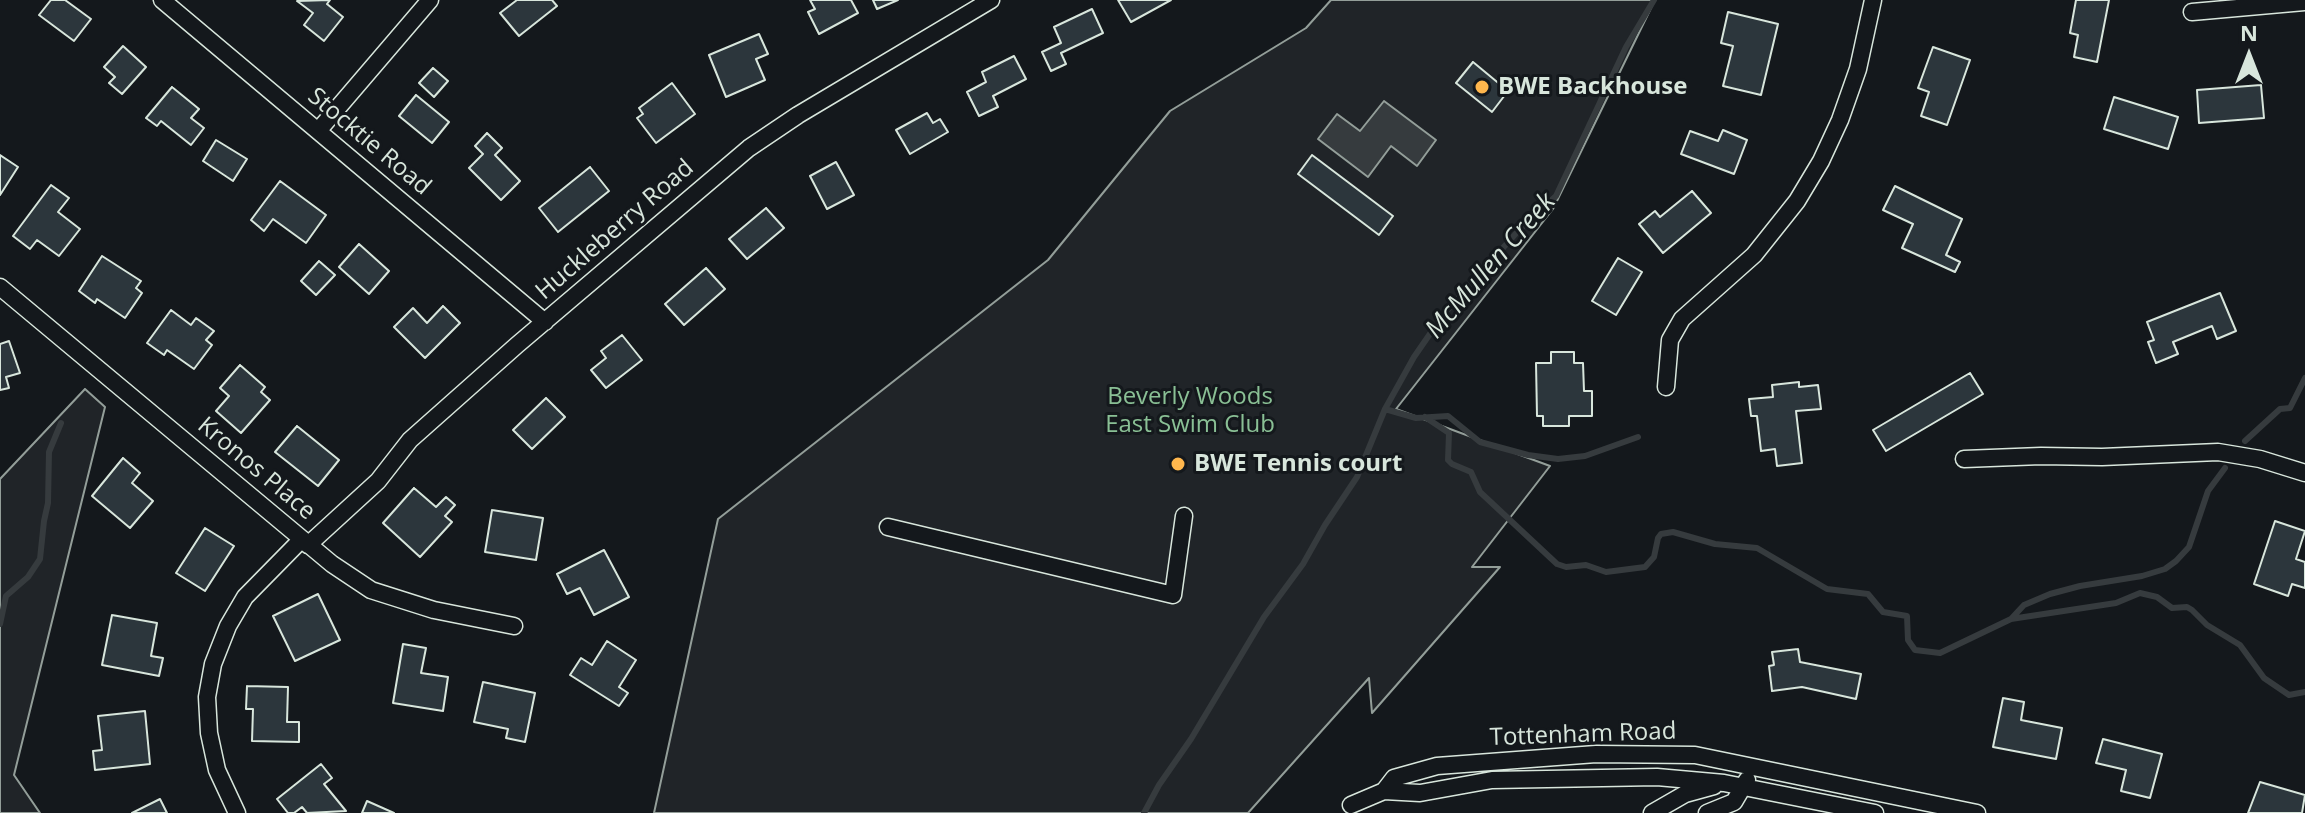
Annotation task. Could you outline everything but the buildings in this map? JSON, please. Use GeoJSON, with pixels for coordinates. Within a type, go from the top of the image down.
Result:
{"type":"FeatureCollection","features":[{"type":"Feature","properties":{"kind":"street","name":"Stocktie Road"},"geometry":{"type":"LineString","coordinates":[[162,0],[545,322]]}},
{"type":"Feature","properties":{"kind":"street"},"geometry":{"type":"LineString","coordinates":[[318,131],[430,0]]}},
{"type":"Feature","properties":{"kind":"street","name":"Huckleberry Road"},"geometry":{"type":"LineString","coordinates":[[237,813],[217,770],[209,733],[207,697],[213,664],[228,626],[245,597],[378,481],[410,440],[749,148],[798,115],[991,0]]}},
{"type":"Feature","properties":{"kind":"street"},"geometry":{"type":"LineString","coordinates":[[1666,387],[1670,340],[1682,319],[1754,255],[1797,201],[1821,161],[1858,69],[1873,0]]}},
{"type":"Feature","properties":{"kind":"street"},"geometry":{"type":"LineString","coordinates":[[2192,12],[2305,2]]}},
{"type":"Feature","properties":{"kind":"street","name":"Kronos Place"},"geometry":{"type":"LineString","coordinates":[[0,287],[305,542],[371,590],[434,610],[514,626]]}},
{"type":"Feature","properties":{"kind":"street"},"geometry":{"type":"LineString","coordinates":[[1964,459],[2218,452],[2260,459],[2305,473]]}},
{"type":"Feature","properties":{"kind":"street"},"geometry":{"type":"LineString","coordinates":[[888,527],[1173,595],[1184,516]]}},
{"type":"Feature","properties":{"kind":"street","name":"Tottenham Road"},"geometry":{"type":"LineString","coordinates":[[1384,791],[1394,778],[1437,766],[1596,754],[1695,755],[1977,813]]}},
{"type":"Feature","properties":{"kind":"street"},"geometry":{"type":"LineString","coordinates":[[1652,813],[1685,794],[1724,783],[1742,764]]}},
{"type":"Feature","properties":{"kind":"street"},"geometry":{"type":"LineString","coordinates":[[1707,813],[1734,802],[1745,787],[1742,764]]}},
{"type":"Feature","properties":{"kind":"street","name":"Tottenham Road"},"geometry":{"type":"LineString","coordinates":[[1351,805],[1384,791],[1420,793],[1492,780],[1657,777],[1724,783],[1875,813]]}},
{"type":"Feature","properties":{"kind":"green space","name":"Beverly Woods East Swim Club"},"geometry":{"type":"Polygon","coordinates":[[[1331,0],[1655,0],[1553,209],[1396,409],[1550,466],[1472,567],[1500,567],[1372,713],[1369,678],[1248,813],[654,813],[718,519],[1048,260],[1170,111],[1306,28],[1331,0]]]}},
{"type":"Feature","properties":{"kind":"green space"},"geometry":{"type":"Polygon","coordinates":[[[85,389],[105,407],[14,775],[40,813],[0,813],[0,479],[85,389]]]}},
{"type":"Feature","properties":{"kind":"shaded area"},"geometry":{"type":"Polygon","coordinates":[[[1384,101],[1436,140],[1417,166],[1391,146],[1368,177],[1318,139],[1337,114],[1360,131],[1384,101]]]}},
{"type":"Feature","properties":{"kind":"waterway","name":"McMullen Creek"},"geometry":{"type":"LineString","coordinates":[[1144,813],[1264,617],[1303,564],[1357,477],[1385,409],[1414,357],[1443,315],[1519,230],[1556,196],[1626,47],[1654,0]]}},
{"type":"Feature","properties":{"kind":"waterway"},"geometry":{"type":"LineString","coordinates":[[2245,441],[2280,409],[2290,408],[2305,378]]}},
{"type":"Feature","properties":{"kind":"waterway"},"geometry":{"type":"LineString","coordinates":[[1385,409],[1416,418],[1448,416],[1480,442],[1528,455],[1558,459],[1585,456],[1638,437]]}},
{"type":"Feature","properties":{"kind":"waterway"},"geometry":{"type":"LineString","coordinates":[[1425,417],[1449,433],[1448,460],[1471,472],[1480,492],[1557,564],[1566,567],[1586,565],[1606,572],[1645,567],[1654,557],[1661,534],[1673,532],[1715,544],[1757,548],[1827,589],[1868,594],[1883,612],[1907,616],[1908,640],[1915,650],[1940,653],[2011,619],[2116,603],[2140,593],[2157,597],[2172,608],[2187,607],[2207,625],[2240,645],[2264,678],[2289,695],[2305,692]]}},
{"type":"Feature","properties":{"kind":"waterway"},"geometry":{"type":"LineString","coordinates":[[0,624],[6,596],[28,577],[40,559],[48,503],[49,452],[61,423]]}},
{"type":"Feature","properties":{"kind":"waterway"},"geometry":{"type":"LineString","coordinates":[[2011,619],[2024,605],[2050,594],[2165,569],[2189,547],[2208,491],[2225,468]]}},
{"type":"Feature","properties":{"kind":"place","name":"BWE Backhouse"},"geometry":{"type":"Point","coordinates":[1482,87]}},
{"type":"Feature","properties":{"kind":"place","name":"BWE Tennis court"},"geometry":{"type":"Point","coordinates":[1178,464]}}]}
